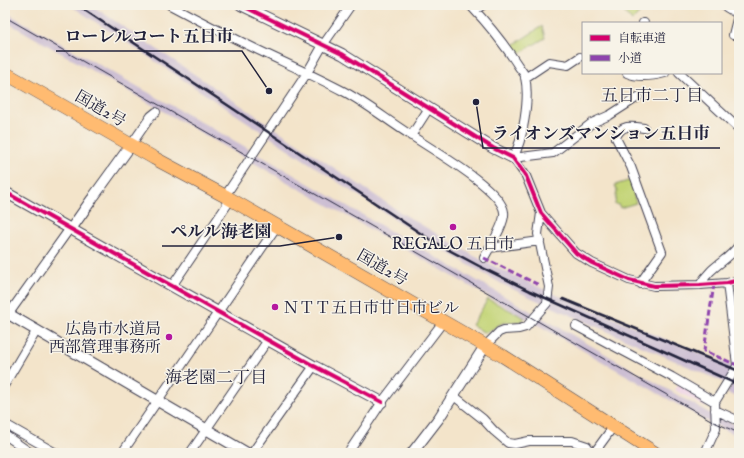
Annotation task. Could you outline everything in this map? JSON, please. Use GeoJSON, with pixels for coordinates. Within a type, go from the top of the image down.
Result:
{"type":"FeatureCollection","features":[{"type":"Feature","properties":{"kind":"highway","name":"国道2号"},"geometry":{"type":"LineString","coordinates":[[5,73],[131,145],[225,196],[485,346],[655,453]]}},
{"type":"Feature","properties":{"kind":"street"},"geometry":{"type":"LineString","coordinates":[[170,5],[213,28],[346,92],[458,166],[482,184],[498,199],[504,211],[503,222],[484,258]]}},
{"type":"Feature","properties":{"kind":"street"},"geometry":{"type":"LineString","coordinates":[[241,5],[342,54],[493,148],[513,158],[526,176],[541,213],[579,256],[610,273],[641,284],[659,286],[700,285],[727,283],[739,280]]}},
{"type":"Feature","properties":{"kind":"street"},"geometry":{"type":"LineString","coordinates":[[172,286],[227,205],[225,196],[307,73],[323,45],[351,5]]}},
{"type":"Feature","properties":{"kind":"street"},"geometry":{"type":"LineString","coordinates":[[483,5],[472,8],[504,45],[525,78],[525,116],[517,150],[513,158]]}},
{"type":"Feature","properties":{"kind":"street"},"geometry":{"type":"LineString","coordinates":[[726,7],[738,15],[733,35]]}},
{"type":"Feature","properties":{"kind":"street"},"geometry":{"type":"LineString","coordinates":[[525,78],[549,62],[568,65],[580,57]]}},
{"type":"Feature","properties":{"kind":"street"},"geometry":{"type":"LineString","coordinates":[[630,74],[653,76],[661,74]]}},
{"type":"Feature","properties":{"kind":"street"},"geometry":{"type":"LineString","coordinates":[[680,74],[739,129]]}},
{"type":"Feature","properties":{"kind":"street"},"geometry":{"type":"LineString","coordinates":[[513,158],[553,153],[592,123],[610,115],[638,97]]}},
{"type":"Feature","properties":{"kind":"street"},"geometry":{"type":"LineString","coordinates":[[411,136],[429,108]]}},
{"type":"Feature","properties":{"kind":"street"},"geometry":{"type":"LineString","coordinates":[[156,112],[151,116],[71,229],[6,315],[37,330],[247,453]]}},
{"type":"Feature","properties":{"kind":"street"},"geometry":{"type":"LineString","coordinates":[[641,284],[662,252],[631,167],[616,138],[618,131],[623,128],[634,126],[644,128]]}},
{"type":"Feature","properties":{"kind":"street"},"geometry":{"type":"LineString","coordinates":[[5,192],[314,366],[382,402]]}},
{"type":"Feature","properties":{"kind":"street"},"geometry":{"type":"LineString","coordinates":[[412,453],[454,396],[485,346],[499,332],[504,330],[519,329],[528,324],[547,303],[549,294],[548,283],[538,234],[541,213]]}},
{"type":"Feature","properties":{"kind":"street"},"geometry":{"type":"LineString","coordinates":[[122,453],[277,226]]}},
{"type":"Feature","properties":{"kind":"street"},"geometry":{"type":"LineString","coordinates":[[489,248],[540,241]]}},
{"type":"Feature","properties":{"kind":"street"},"geometry":{"type":"LineString","coordinates":[[700,285],[710,271],[739,246]]}},
{"type":"Feature","properties":{"kind":"street"},"geometry":{"type":"LineString","coordinates":[[539,285],[548,283]]}},
{"type":"Feature","properties":{"kind":"street"},"geometry":{"type":"LineString","coordinates":[[705,453],[716,429],[715,406],[738,364],[727,283]]}},
{"type":"Feature","properties":{"kind":"street"},"geometry":{"type":"LineString","coordinates":[[348,453],[382,402],[443,322]]}},
{"type":"Feature","properties":{"kind":"street"},"geometry":{"type":"LineString","coordinates":[[576,326],[672,377],[739,422]]}},
{"type":"Feature","properties":{"kind":"street"},"geometry":{"type":"LineString","coordinates":[[5,384],[37,330]]}},
{"type":"Feature","properties":{"kind":"street"},"geometry":{"type":"LineString","coordinates":[[190,453],[268,340]]}},
{"type":"Feature","properties":{"kind":"street"},"geometry":{"type":"LineString","coordinates":[[252,453],[314,366]]}},
{"type":"Feature","properties":{"kind":"street"},"geometry":{"type":"LineString","coordinates":[[454,396],[483,419],[508,443],[515,444],[529,441],[572,441],[587,446],[593,453],[613,427]]}},
{"type":"Feature","properties":{"kind":"street"},"geometry":{"type":"LineString","coordinates":[[5,424],[56,453]]}},
{"type":"Feature","properties":{"kind":"street"},"geometry":{"type":"LineString","coordinates":[[5,435],[31,453]]}},
{"type":"Feature","properties":{"kind":"street"},"geometry":{"type":"LineString","coordinates":[[38,453],[43,446]]}},
{"type":"Feature","properties":{"kind":"shaded area"},"geometry":{"type":"Polygon","coordinates":[[[70,5],[91,5],[400,212],[474,256],[554,294],[739,369],[739,398],[727,393],[731,386],[721,381],[543,303],[504,285],[467,264],[394,219],[70,5]]]}},
{"type":"Feature","properties":{"kind":"shaded area"},"geometry":{"type":"Polygon","coordinates":[[[5,12],[258,154],[709,413],[739,426],[739,436],[710,423],[5,21],[5,12]]]}},
{"type":"Feature","properties":{"kind":"shaded area"},"geometry":{"type":"Polygon","coordinates":[[[679,384],[708,401],[705,407],[675,390],[679,384]]]}},
{"type":"Feature","properties":{"kind":"green space"},"geometry":{"type":"Polygon","coordinates":[[[630,5],[648,5],[632,21],[624,12],[630,5]]]}},
{"type":"Feature","properties":{"kind":"green space"},"geometry":{"type":"Polygon","coordinates":[[[542,26],[545,38],[515,56],[509,48],[542,26]]]}},
{"type":"Feature","properties":{"kind":"green space"},"geometry":{"type":"Polygon","coordinates":[[[631,180],[635,192],[633,193],[636,203],[620,208],[619,205],[615,204],[617,190],[615,185],[631,180]]]}},
{"type":"Feature","properties":{"kind":"green space"},"geometry":{"type":"Polygon","coordinates":[[[488,299],[525,318],[517,322],[506,322],[485,333],[472,325],[488,299]]]}},
{"type":"Feature","properties":{"kind":"tram line"},"geometry":{"type":"LineString","coordinates":[[5,17],[716,423],[739,433]]}},
{"type":"Feature","properties":{"kind":"railway"},"geometry":{"type":"LineString","coordinates":[[77,5],[432,241],[530,291],[739,385]]}},
{"type":"Feature","properties":{"kind":"railway"},"geometry":{"type":"LineString","coordinates":[[563,299],[739,371]]}},
{"type":"Feature","properties":{"kind":"marked path"},"geometry":{"type":"LineString","coordinates":[[484,258],[539,285]]}},
{"type":"Feature","properties":{"kind":"marked path"},"geometry":{"type":"LineString","coordinates":[[714,284],[704,351],[737,365]]}},
{"type":"Feature","properties":{"kind":"cycle path"},"geometry":{"type":"LineString","coordinates":[[241,5],[342,54],[493,148],[513,158],[526,176],[541,213],[576,253],[592,263],[629,280],[654,286],[700,285],[727,283],[739,280]]}},
{"type":"Feature","properties":{"kind":"cycle path"},"geometry":{"type":"LineString","coordinates":[[5,192],[314,366],[382,402]]}},
{"type":"Feature","properties":{"kind":"place","name":"ローレルコート五日市"},"geometry":{"type":"Point","coordinates":[269,91]}},
{"type":"Feature","properties":{"kind":"place","name":"ライオンズマンション五日市"},"geometry":{"type":"Point","coordinates":[476,102]}},
{"type":"Feature","properties":{"kind":"place","name":"REGALO 五日市"},"geometry":{"type":"Point","coordinates":[453,227]}},
{"type":"Feature","properties":{"kind":"place","name":"ペルル海老園"},"geometry":{"type":"Point","coordinates":[339,237]}},
{"type":"Feature","properties":{"kind":"place","name":"ＮＴＴ五日市廿日市ビル"},"geometry":{"type":"Point","coordinates":[275,307]}},
{"type":"Feature","properties":{"kind":"place","name":"広島市水道局 西部管理事務所"},"geometry":{"type":"Point","coordinates":[169,337]}},
{"type":"Feature","properties":{"kind":"district","name":"五日市二丁目"},"geometry":{"type":"Point","coordinates":[652,95]}},
{"type":"Feature","properties":{"kind":"district","name":"海老園二丁目"},"geometry":{"type":"Point","coordinates":[216,377]}}]}
